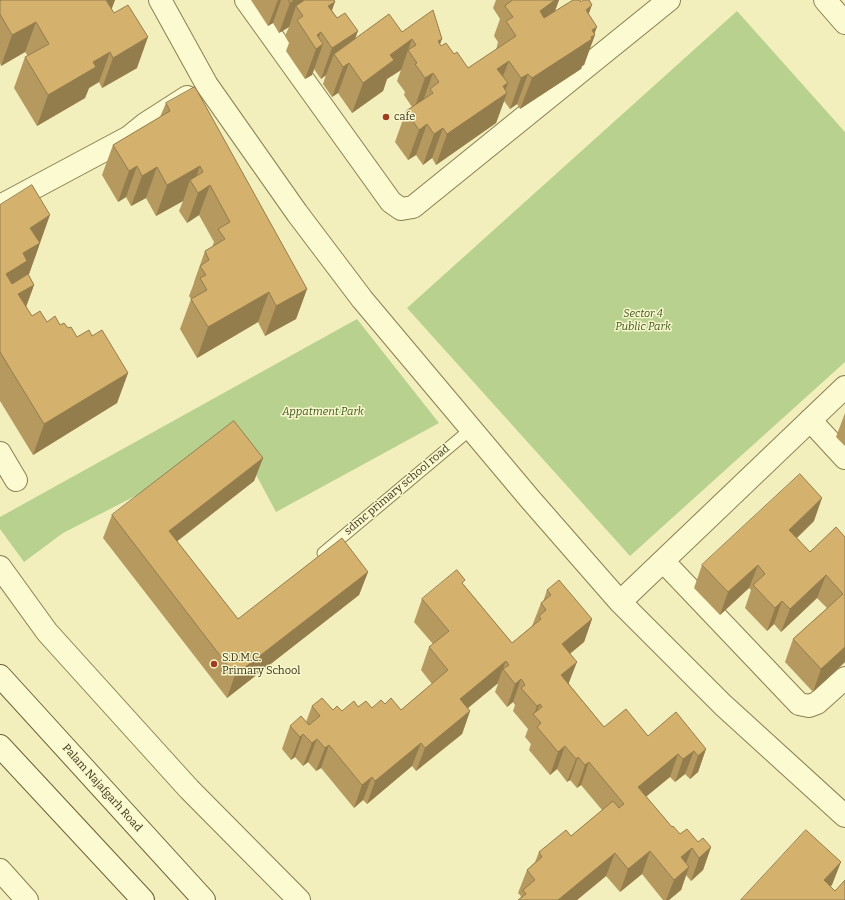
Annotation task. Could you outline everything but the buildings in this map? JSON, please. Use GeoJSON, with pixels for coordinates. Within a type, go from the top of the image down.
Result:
{"type":"FeatureCollection","features":[{"type":"Feature","properties":{"kind":"street"},"geometry":{"type":"LineString","coordinates":[[160,0],[207,85],[298,213],[358,293],[530,500],[620,602],[723,705],[845,816]]}},
{"type":"Feature","properties":{"kind":"street"},"geometry":{"type":"LineString","coordinates":[[246,0],[391,202],[401,209],[413,207],[669,0]]}},
{"type":"Feature","properties":{"kind":"street"},"geometry":{"type":"LineString","coordinates":[[825,0],[845,23]]}},
{"type":"Feature","properties":{"kind":"street"},"geometry":{"type":"LineString","coordinates":[[0,206],[129,137],[144,124],[207,85]]}},
{"type":"Feature","properties":{"kind":"street"},"geometry":{"type":"LineString","coordinates":[[620,602],[845,387]]}},
{"type":"Feature","properties":{"kind":"street"},"geometry":{"type":"LineString","coordinates":[[810,420],[845,458]]}},
{"type":"Feature","properties":{"kind":"street"},"geometry":{"type":"LineString","coordinates":[[0,453],[16,480]]}},
{"type":"Feature","properties":{"kind":"street"},"geometry":{"type":"LineString","coordinates":[[663,561],[799,704],[809,706],[817,703],[845,678]]}},
{"type":"Feature","properties":{"kind":"street"},"geometry":{"type":"LineString","coordinates":[[0,567],[47,632],[62,649],[189,789],[299,900]]}},
{"type":"Feature","properties":{"kind":"street","name":"Palam Najafgarh Road"},"geometry":{"type":"LineString","coordinates":[[0,676],[204,900]]}},
{"type":"Feature","properties":{"kind":"street"},"geometry":{"type":"LineString","coordinates":[[0,746],[143,900]]}},
{"type":"Feature","properties":{"kind":"street"},"geometry":{"type":"LineString","coordinates":[[0,870],[26,900]]}},
{"type":"Feature","properties":{"kind":"lane","name":"sdmc primary school road"},"geometry":{"type":"LineString","coordinates":[[323,553],[471,429]]}},
{"type":"Feature","properties":{"kind":"green space","name":"Sector 4 Public Park"},"geometry":{"type":"Polygon","coordinates":[[[737,11],[845,132],[845,362],[630,556],[407,308],[737,11]]]}},
{"type":"Feature","properties":{"kind":"green space","name":"Appatment Park"},"geometry":{"type":"Polygon","coordinates":[[[357,319],[439,423],[276,512],[239,443],[63,533],[24,562],[0,529],[0,517],[357,319]]]}},
{"type":"Feature","properties":{"kind":"place","name":"cafe"},"geometry":{"type":"Point","coordinates":[386,117]}},
{"type":"Feature","properties":{"kind":"place","name":"S.D.M.C. Primary School"},"geometry":{"type":"Point","coordinates":[214,664]}}]}
